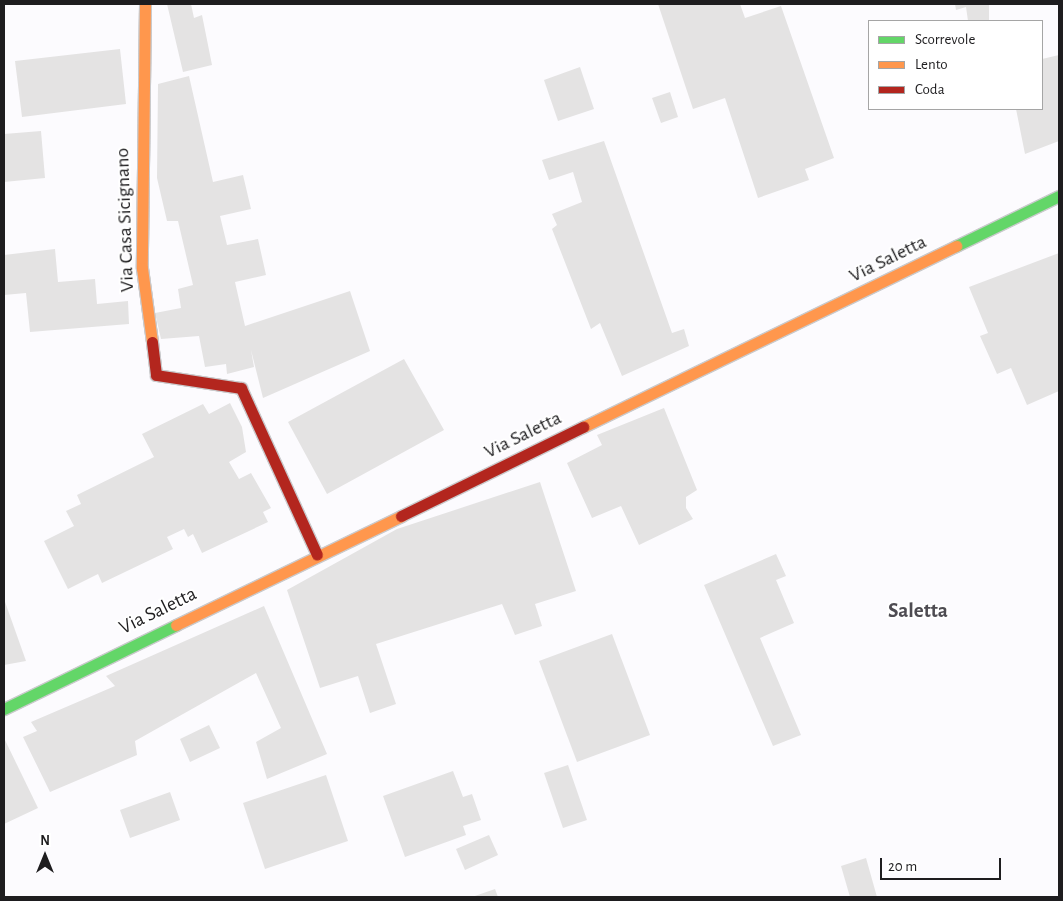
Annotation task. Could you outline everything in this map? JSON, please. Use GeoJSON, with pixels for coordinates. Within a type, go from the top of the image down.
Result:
{"type":"FeatureCollection","features":[{"type":"Feature","properties":{"kind":"street","name":"Via Casa Sicignano"},"geometry":{"type":"LineString","coordinates":[[145,4],[142,268],[156,376],[241,388],[317,556]]}},
{"type":"Feature","properties":{"kind":"street","name":"Via Saletta"},"geometry":{"type":"LineString","coordinates":[[4,709],[1059,196]]}},
{"type":"Feature","properties":{"kind":"building"},"geometry":{"type":"Polygon","coordinates":[[[167,4],[191,4],[194,18],[202,15],[212,65],[183,72],[167,4]]]}},
{"type":"Feature","properties":{"kind":"building"},"geometry":{"type":"Polygon","coordinates":[[[658,4],[740,4],[745,18],[781,6],[834,158],[805,169],[809,180],[758,198],[725,98],[693,109],[658,4]]]}},
{"type":"Feature","properties":{"kind":"building"},"geometry":{"type":"Polygon","coordinates":[[[955,4],[989,4],[989,20],[968,20],[966,7],[956,10],[955,4]]]}},
{"type":"Feature","properties":{"kind":"building"},"geometry":{"type":"Polygon","coordinates":[[[120,49],[126,104],[22,117],[15,61],[120,49]]]}},
{"type":"Feature","properties":{"kind":"building"},"geometry":{"type":"Polygon","coordinates":[[[1059,55],[1059,141],[1025,154],[1016,110],[1043,110],[1043,59],[1059,55]]]}},
{"type":"Feature","properties":{"kind":"building"},"geometry":{"type":"Polygon","coordinates":[[[580,67],[594,109],[558,121],[544,80],[580,67]]]}},
{"type":"Feature","properties":{"kind":"building"},"geometry":{"type":"Polygon","coordinates":[[[189,76],[213,182],[243,175],[251,209],[220,216],[227,245],[258,239],[266,275],[235,282],[245,326],[350,291],[370,351],[263,398],[251,350],[254,367],[227,374],[226,364],[205,367],[199,336],[161,339],[155,313],[181,308],[178,289],[193,285],[178,221],[167,221],[157,178],[158,84],[189,76]]]}},
{"type":"Feature","properties":{"kind":"building"},"geometry":{"type":"Polygon","coordinates":[[[670,92],[678,117],[661,123],[652,98],[670,92]]]}},
{"type":"Feature","properties":{"kind":"building"},"geometry":{"type":"Polygon","coordinates":[[[41,131],[45,178],[4,182],[4,134],[41,131]]]}},
{"type":"Feature","properties":{"kind":"building"},"geometry":{"type":"Polygon","coordinates":[[[604,141],[672,333],[684,329],[689,346],[622,376],[600,323],[591,329],[552,229],[557,225],[552,214],[582,202],[573,172],[549,180],[542,160],[604,141]]]}},
{"type":"Feature","properties":{"kind":"building"},"geometry":{"type":"Polygon","coordinates":[[[55,249],[58,282],[95,279],[97,304],[128,301],[129,324],[30,332],[26,293],[4,295],[4,255],[55,249]]]}},
{"type":"Feature","properties":{"kind":"building"},"geometry":{"type":"Polygon","coordinates":[[[1059,253],[1059,391],[1027,405],[1011,368],[997,374],[980,336],[988,333],[969,287],[1059,253]]]}},
{"type":"Feature","properties":{"kind":"building"},"geometry":{"type":"Polygon","coordinates":[[[404,359],[444,430],[327,494],[288,422],[404,359]]]}},
{"type":"Feature","properties":{"kind":"building"},"geometry":{"type":"Polygon","coordinates":[[[230,403],[242,427],[246,452],[229,462],[239,479],[251,473],[271,508],[263,512],[268,522],[202,553],[193,534],[188,537],[184,529],[167,537],[173,549],[102,583],[98,574],[68,589],[44,541],[74,526],[66,511],[81,504],[77,495],[154,457],[142,434],[203,404],[209,414],[230,403]]]}},
{"type":"Feature","properties":{"kind":"building"},"geometry":{"type":"Polygon","coordinates":[[[664,408],[697,490],[686,497],[686,508],[693,519],[639,545],[621,506],[592,518],[567,463],[602,445],[597,435],[664,408]]]}},
{"type":"Feature","properties":{"kind":"building"},"geometry":{"type":"Polygon","coordinates":[[[540,482],[576,591],[535,604],[542,626],[515,635],[502,604],[376,644],[396,704],[370,713],[358,676],[320,688],[287,590],[397,529],[540,482]]]}},
{"type":"Feature","properties":{"kind":"building"},"geometry":{"type":"Polygon","coordinates":[[[776,554],[786,576],[776,580],[794,623],[760,638],[801,735],[773,746],[704,585],[776,554]]]}},
{"type":"Feature","properties":{"kind":"building"},"geometry":{"type":"Polygon","coordinates":[[[4,599],[26,661],[4,665],[4,599]]]}},
{"type":"Feature","properties":{"kind":"building"},"geometry":{"type":"Polygon","coordinates":[[[264,606],[327,754],[267,779],[256,742],[281,728],[256,673],[135,741],[137,755],[50,792],[23,737],[37,731],[31,722],[115,686],[106,676],[264,606]]]}},
{"type":"Feature","properties":{"kind":"building"},"geometry":{"type":"Polygon","coordinates":[[[612,634],[650,735],[577,762],[539,661],[612,634]]]}},
{"type":"Feature","properties":{"kind":"building"},"geometry":{"type":"Polygon","coordinates":[[[209,725],[220,748],[190,762],[180,739],[209,725]]]}},
{"type":"Feature","properties":{"kind":"building"},"geometry":{"type":"Polygon","coordinates":[[[4,738],[38,808],[4,824],[4,738]]]}},
{"type":"Feature","properties":{"kind":"building"},"geometry":{"type":"Polygon","coordinates":[[[568,765],[587,820],[563,828],[544,773],[568,765]]]}},
{"type":"Feature","properties":{"kind":"building"},"geometry":{"type":"Polygon","coordinates":[[[453,771],[463,797],[472,794],[481,820],[463,826],[466,835],[405,857],[383,796],[453,771]]]}},
{"type":"Feature","properties":{"kind":"building"},"geometry":{"type":"Polygon","coordinates":[[[326,775],[348,841],[265,869],[243,803],[326,775]]]}},
{"type":"Feature","properties":{"kind":"building"},"geometry":{"type":"Polygon","coordinates":[[[170,792],[180,820],[130,838],[120,810],[170,792]]]}},
{"type":"Feature","properties":{"kind":"building"},"geometry":{"type":"Polygon","coordinates":[[[489,835],[498,855],[465,870],[456,849],[489,835]]]}},
{"type":"Feature","properties":{"kind":"building"},"geometry":{"type":"Polygon","coordinates":[[[866,858],[877,897],[850,897],[841,866],[866,858]]]}},
{"type":"Feature","properties":{"kind":"building"},"geometry":{"type":"Polygon","coordinates":[[[495,889],[498,897],[472,897],[495,889]]]}},
{"type":"Feature","properties":{"kind":"traffic: fast"},"geometry":{"type":"LineString","coordinates":[[956,246],[1059,196]]}},
{"type":"Feature","properties":{"kind":"traffic: fast"},"geometry":{"type":"LineString","coordinates":[[4,709],[176,625]]}},
{"type":"Feature","properties":{"kind":"traffic: slow"},"geometry":{"type":"LineString","coordinates":[[145,4],[142,268],[152,342]]}},
{"type":"Feature","properties":{"kind":"traffic: slow"},"geometry":{"type":"LineString","coordinates":[[583,427],[956,246]]}},
{"type":"Feature","properties":{"kind":"traffic: slow"},"geometry":{"type":"LineString","coordinates":[[176,625],[401,516]]}},
{"type":"Feature","properties":{"kind":"traffic: jam"},"geometry":{"type":"LineString","coordinates":[[152,342],[156,375],[241,388],[317,555]]}},
{"type":"Feature","properties":{"kind":"traffic: jam"},"geometry":{"type":"LineString","coordinates":[[401,516],[583,427]]}},
{"type":"Feature","properties":{"kind":"district","name":"Saletta"},"geometry":{"type":"Point","coordinates":[918,611]}}]}
